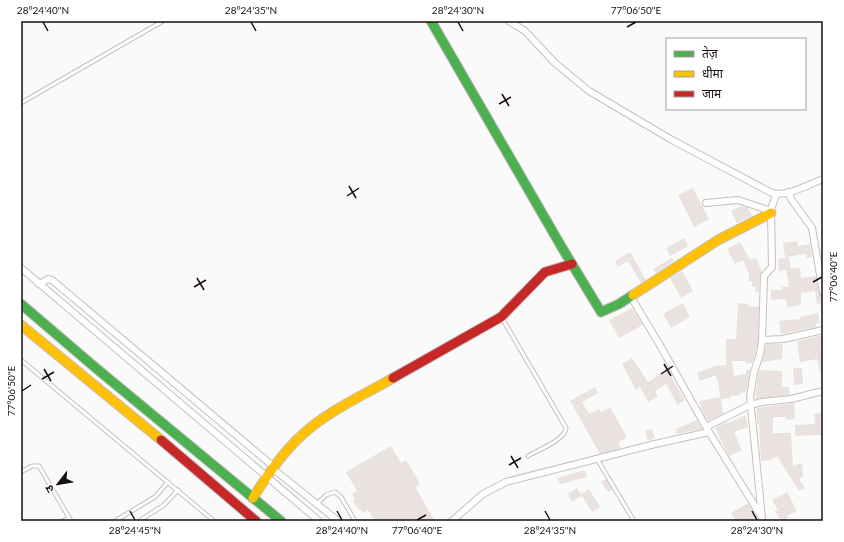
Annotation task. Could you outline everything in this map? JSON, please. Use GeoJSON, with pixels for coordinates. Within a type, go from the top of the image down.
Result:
{"type":"FeatureCollection","features":[{"type":"Feature","properties":{"kind":"street"},"geometry":{"type":"LineString","coordinates":[[431,21],[601,312],[608,310],[631,297],[723,237],[771,212]]}},
{"type":"Feature","properties":{"kind":"street"},"geometry":{"type":"LineString","coordinates":[[509,21],[525,32],[555,63],[589,90],[672,140],[732,173],[776,195],[823,179]]}},
{"type":"Feature","properties":{"kind":"street"},"geometry":{"type":"LineString","coordinates":[[788,192],[812,228],[823,292]]}},
{"type":"Feature","properties":{"kind":"street"},"geometry":{"type":"LineString","coordinates":[[763,519],[750,405],[754,372],[760,354],[762,340],[764,276],[772,264],[771,212],[776,195]]}},
{"type":"Feature","properties":{"kind":"street"},"geometry":{"type":"LineString","coordinates":[[706,203],[738,200],[771,212]]}},
{"type":"Feature","properties":{"kind":"street"},"geometry":{"type":"LineString","coordinates":[[253,498],[266,477],[295,439],[310,426],[501,317],[541,274],[572,264]]}},
{"type":"Feature","properties":{"kind":"street"},"geometry":{"type":"LineString","coordinates":[[21,268],[319,521]]}},
{"type":"Feature","properties":{"kind":"street"},"geometry":{"type":"LineString","coordinates":[[39,284],[48,279],[52,280],[273,468],[338,521]]}},
{"type":"Feature","properties":{"kind":"street"},"geometry":{"type":"LineString","coordinates":[[631,297],[708,430],[763,519]]}},
{"type":"Feature","properties":{"kind":"street"},"geometry":{"type":"LineString","coordinates":[[21,304],[97,369],[281,521]]}},
{"type":"Feature","properties":{"kind":"street"},"geometry":{"type":"LineString","coordinates":[[21,325],[154,434],[256,521]]}},
{"type":"Feature","properties":{"kind":"street"},"geometry":{"type":"LineString","coordinates":[[762,340],[783,339],[823,330]]}},
{"type":"Feature","properties":{"kind":"street"},"geometry":{"type":"LineString","coordinates":[[452,521],[483,494],[502,484],[708,430],[750,405],[791,399],[823,390]]}},
{"type":"Feature","properties":{"kind":"lane"},"geometry":{"type":"LineString","coordinates":[[21,103],[163,21]]}},
{"type":"Feature","properties":{"kind":"lane"},"geometry":{"type":"LineString","coordinates":[[501,317],[566,428],[565,434],[558,440],[528,456]]}},
{"type":"Feature","properties":{"kind":"lane"},"geometry":{"type":"LineString","coordinates":[[21,360],[214,521]]}},
{"type":"Feature","properties":{"kind":"lane"},"geometry":{"type":"LineString","coordinates":[[597,459],[634,521]]}},
{"type":"Feature","properties":{"kind":"lane"},"geometry":{"type":"LineString","coordinates":[[21,472],[32,466],[39,466],[70,519],[63,521]]}},
{"type":"Feature","properties":{"kind":"lane"},"geometry":{"type":"LineString","coordinates":[[115,521],[155,497],[168,482]]}},
{"type":"Feature","properties":{"kind":"lane"},"geometry":{"type":"LineString","coordinates":[[139,521],[164,505],[178,490]]}},
{"type":"Feature","properties":{"kind":"lane"},"geometry":{"type":"LineString","coordinates":[[317,504],[326,495],[335,492],[341,497],[355,521]]}},
{"type":"Feature","properties":{"kind":"building"},"geometry":{"type":"Polygon","coordinates":[[[693,188],[709,219],[694,227],[678,195],[693,188]]]}},
{"type":"Feature","properties":{"kind":"building"},"geometry":{"type":"Polygon","coordinates":[[[741,206],[748,208],[752,216],[737,223],[731,211],[741,206]]]}},
{"type":"Feature","properties":{"kind":"building"},"geometry":{"type":"Polygon","coordinates":[[[684,238],[688,246],[670,256],[666,248],[684,238]]]}},
{"type":"Feature","properties":{"kind":"building"},"geometry":{"type":"Polygon","coordinates":[[[797,241],[798,246],[810,244],[812,257],[807,258],[806,254],[785,257],[783,243],[797,241]]]}},
{"type":"Feature","properties":{"kind":"building"},"geometry":{"type":"Polygon","coordinates":[[[740,242],[750,260],[756,258],[762,272],[760,276],[759,292],[755,292],[756,287],[752,287],[752,281],[749,281],[749,275],[743,260],[735,264],[727,249],[740,242]]]}},
{"type":"Feature","properties":{"kind":"building"},"geometry":{"type":"Polygon","coordinates":[[[630,252],[646,280],[641,283],[628,261],[618,267],[615,261],[630,252]]]}},
{"type":"Feature","properties":{"kind":"building"},"geometry":{"type":"Polygon","coordinates":[[[789,257],[791,269],[779,271],[778,259],[789,257]]]}},
{"type":"Feature","properties":{"kind":"building"},"geometry":{"type":"Polygon","coordinates":[[[672,258],[674,261],[656,273],[653,269],[672,258]]]}},
{"type":"Feature","properties":{"kind":"building"},"geometry":{"type":"Polygon","coordinates":[[[800,268],[801,278],[816,276],[819,293],[823,296],[823,303],[817,304],[815,291],[801,293],[801,305],[787,307],[786,299],[771,300],[771,290],[782,290],[782,287],[789,287],[786,269],[800,268]]]}},
{"type":"Feature","properties":{"kind":"building"},"geometry":{"type":"Polygon","coordinates":[[[682,271],[693,291],[681,298],[670,278],[682,271]]]}},
{"type":"Feature","properties":{"kind":"building"},"geometry":{"type":"Polygon","coordinates":[[[683,303],[690,317],[671,328],[663,314],[683,303]]]}},
{"type":"Feature","properties":{"kind":"building"},"geometry":{"type":"Polygon","coordinates":[[[738,303],[759,307],[756,353],[752,363],[746,364],[746,361],[732,361],[734,376],[746,374],[746,370],[750,370],[746,392],[740,393],[741,395],[730,396],[731,398],[721,399],[723,414],[708,421],[699,401],[720,397],[718,381],[716,375],[700,381],[697,373],[715,366],[726,365],[726,339],[736,339],[738,303]]]}},
{"type":"Feature","properties":{"kind":"building"},"geometry":{"type":"Polygon","coordinates":[[[632,308],[643,325],[619,338],[609,320],[632,308]]]}},
{"type":"Feature","properties":{"kind":"building"},"geometry":{"type":"Polygon","coordinates":[[[818,313],[820,323],[815,324],[816,327],[781,334],[779,321],[800,319],[800,317],[818,313]]]}},
{"type":"Feature","properties":{"kind":"building"},"geometry":{"type":"Polygon","coordinates":[[[823,335],[823,372],[820,373],[817,359],[800,362],[797,341],[823,335]]]}},
{"type":"Feature","properties":{"kind":"building"},"geometry":{"type":"Polygon","coordinates":[[[766,344],[783,344],[782,359],[762,362],[766,344]]]}},
{"type":"Feature","properties":{"kind":"building"},"geometry":{"type":"Polygon","coordinates":[[[632,358],[648,382],[667,370],[685,400],[678,405],[666,384],[655,391],[658,396],[648,402],[640,387],[636,390],[622,364],[632,358]]]}},
{"type":"Feature","properties":{"kind":"building"},"geometry":{"type":"Polygon","coordinates":[[[793,368],[802,368],[803,384],[794,385],[793,368]]]}},
{"type":"Feature","properties":{"kind":"building"},"geometry":{"type":"Polygon","coordinates":[[[759,370],[782,371],[782,387],[789,387],[789,395],[756,399],[756,395],[755,396],[759,370]]]}},
{"type":"Feature","properties":{"kind":"building"},"geometry":{"type":"Polygon","coordinates":[[[595,387],[598,393],[582,402],[589,414],[599,409],[601,412],[610,407],[627,437],[618,443],[621,448],[600,454],[570,401],[595,387]]]}},
{"type":"Feature","properties":{"kind":"building"},"geometry":{"type":"Polygon","coordinates":[[[794,403],[795,419],[786,420],[786,417],[773,417],[773,433],[791,433],[793,466],[802,463],[803,476],[799,479],[805,488],[799,491],[777,456],[771,460],[761,461],[759,423],[757,424],[757,408],[794,403]]]}},
{"type":"Feature","properties":{"kind":"building"},"geometry":{"type":"Polygon","coordinates":[[[823,413],[823,435],[795,436],[795,425],[815,424],[814,414],[823,413]]]}},
{"type":"Feature","properties":{"kind":"building"},"geometry":{"type":"Polygon","coordinates":[[[746,415],[748,427],[734,432],[742,450],[729,456],[715,428],[746,415]]]}},
{"type":"Feature","properties":{"kind":"building"},"geometry":{"type":"Polygon","coordinates":[[[697,420],[702,429],[677,434],[676,429],[697,420]]]}},
{"type":"Feature","properties":{"kind":"building"},"geometry":{"type":"Polygon","coordinates":[[[652,429],[655,438],[648,441],[645,431],[652,429]]]}},
{"type":"Feature","properties":{"kind":"building"},"geometry":{"type":"Polygon","coordinates":[[[391,446],[401,463],[406,460],[420,484],[415,487],[435,521],[375,521],[368,510],[363,513],[353,501],[355,500],[352,494],[357,491],[346,472],[391,446]]]}},
{"type":"Feature","properties":{"kind":"building"},"geometry":{"type":"Polygon","coordinates":[[[585,470],[587,477],[561,484],[557,478],[585,470]]]}},
{"type":"Feature","properties":{"kind":"building"},"geometry":{"type":"Polygon","coordinates":[[[606,479],[612,490],[608,492],[601,482],[606,479]]]}},
{"type":"Feature","properties":{"kind":"building"},"geometry":{"type":"Polygon","coordinates":[[[577,488],[582,496],[572,502],[568,494],[577,488]]]}},
{"type":"Feature","properties":{"kind":"building"},"geometry":{"type":"Polygon","coordinates":[[[589,489],[600,507],[592,512],[581,494],[589,489]]]}},
{"type":"Feature","properties":{"kind":"building"},"geometry":{"type":"Polygon","coordinates":[[[787,492],[797,511],[781,521],[775,511],[778,510],[772,500],[787,492]]]}},
{"type":"Feature","properties":{"kind":"building"},"geometry":{"type":"Polygon","coordinates":[[[748,503],[759,521],[736,521],[731,513],[748,503]]]}},
{"type":"Feature","properties":{"kind":"traffic: fast"},"geometry":{"type":"LineString","coordinates":[[431,21],[561,246],[601,312],[619,304],[633,295]]}},
{"type":"Feature","properties":{"kind":"traffic: fast"},"geometry":{"type":"LineString","coordinates":[[21,304],[97,369],[281,521]]}},
{"type":"Feature","properties":{"kind":"traffic: slow"},"geometry":{"type":"LineString","coordinates":[[633,295],[718,240],[771,213]]}},
{"type":"Feature","properties":{"kind":"traffic: slow"},"geometry":{"type":"LineString","coordinates":[[21,325],[161,440]]}},
{"type":"Feature","properties":{"kind":"traffic: slow"},"geometry":{"type":"LineString","coordinates":[[253,498],[275,465],[288,449],[312,426],[334,411],[393,378]]}},
{"type":"Feature","properties":{"kind":"traffic: jam"},"geometry":{"type":"LineString","coordinates":[[393,378],[501,317],[545,272],[572,264]]}},
{"type":"Feature","properties":{"kind":"traffic: jam"},"geometry":{"type":"LineString","coordinates":[[161,440],[256,521]]}}]}
